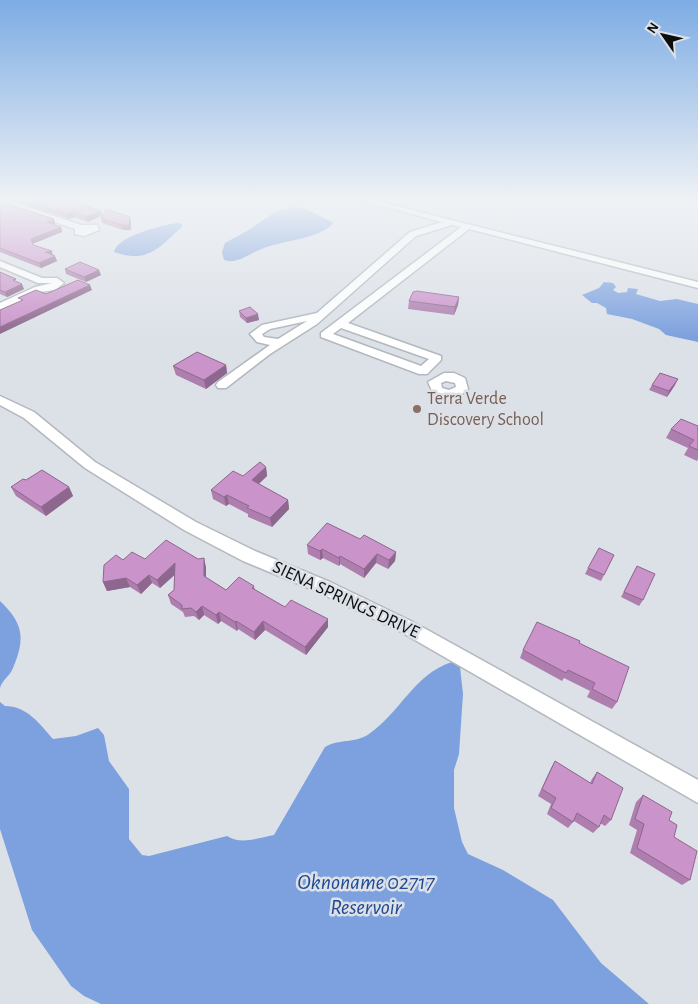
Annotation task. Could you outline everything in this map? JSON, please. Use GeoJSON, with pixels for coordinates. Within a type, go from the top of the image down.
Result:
{"type":"FeatureCollection","features":[{"type":"Feature","properties":{"kind":"street"},"geometry":{"type":"LineString","coordinates":[[222,384],[324,314],[402,245]]}},
{"type":"Feature","properties":{"kind":"street"},"geometry":{"type":"LineString","coordinates":[[440,378],[325,335],[443,245]]}},
{"type":"Feature","properties":{"kind":"street"},"geometry":{"type":"LineString","coordinates":[[540,245],[698,286]]}},
{"type":"Feature","properties":{"kind":"street"},"geometry":{"type":"LineString","coordinates":[[0,264],[40,285],[0,307]]}},
{"type":"Feature","properties":{"kind":"street"},"geometry":{"type":"LineString","coordinates":[[281,343],[261,340],[255,334],[266,327],[324,314]]}},
{"type":"Feature","properties":{"kind":"street"},"geometry":{"type":"LineString","coordinates":[[340,324],[437,358],[423,371]]}},
{"type":"Feature","properties":{"kind":"street","name":"SIENA SPRINGS DRIVE"},"geometry":{"type":"LineString","coordinates":[[0,400],[29,415],[90,465],[190,526],[248,556],[324,587],[407,627],[698,792]]}},
{"type":"Feature","properties":{"kind":"water"},"geometry":{"type":"Polygon","coordinates":[[[162,245],[152,252],[136,256],[114,252],[117,246],[162,245]]]}},
{"type":"Feature","properties":{"kind":"water"},"geometry":{"type":"Polygon","coordinates":[[[224,245],[273,245],[234,261],[224,260],[222,252],[224,245]]]}},
{"type":"Feature","properties":{"kind":"water"},"geometry":{"type":"Polygon","coordinates":[[[604,282],[613,283],[616,287],[613,290],[618,293],[627,292],[628,288],[638,289],[636,294],[660,301],[677,299],[698,304],[698,342],[666,335],[659,329],[632,319],[607,314],[606,308],[597,303],[592,303],[582,295],[599,288],[604,282]]]}},
{"type":"Feature","properties":{"kind":"water"},"geometry":{"type":"Polygon","coordinates":[[[0,601],[18,624],[21,639],[13,668],[0,688],[0,601]]]}},
{"type":"Feature","properties":{"kind":"water","name":"Oknoname 02717 Reservoir"},"geometry":{"type":"Polygon","coordinates":[[[452,662],[460,667],[463,694],[459,754],[454,770],[454,808],[462,842],[468,854],[503,870],[553,900],[601,963],[649,1004],[101,1004],[84,996],[71,986],[32,930],[0,829],[0,702],[5,706],[26,712],[53,739],[76,736],[98,728],[104,735],[109,761],[129,789],[129,839],[142,855],[149,856],[227,836],[232,839],[244,840],[274,835],[325,747],[359,739],[369,734],[390,716],[427,675],[452,662]]]}},
{"type":"Feature","properties":{"kind":"building"},"geometry":{"type":"Polygon","coordinates":[[[0,245],[33,245],[52,251],[45,252],[55,256],[39,263],[0,248],[0,245]]]}},
{"type":"Feature","properties":{"kind":"building"},"geometry":{"type":"Polygon","coordinates":[[[80,262],[99,270],[84,277],[65,269],[80,262]]]}},
{"type":"Feature","properties":{"kind":"building"},"geometry":{"type":"Polygon","coordinates":[[[0,272],[16,279],[13,280],[22,284],[5,292],[0,290],[0,272]]]}},
{"type":"Feature","properties":{"kind":"building"},"geometry":{"type":"Polygon","coordinates":[[[78,280],[90,285],[0,327],[0,310],[23,300],[18,298],[36,290],[46,294],[78,280]]]}},
{"type":"Feature","properties":{"kind":"building"},"geometry":{"type":"Polygon","coordinates":[[[413,292],[459,297],[455,307],[409,301],[413,292]]]}},
{"type":"Feature","properties":{"kind":"building"},"geometry":{"type":"Polygon","coordinates":[[[250,307],[258,314],[246,318],[239,311],[250,307]]]}},
{"type":"Feature","properties":{"kind":"building"},"geometry":{"type":"Polygon","coordinates":[[[197,352],[226,365],[204,380],[173,366],[197,352]]]}},
{"type":"Feature","properties":{"kind":"building"},"geometry":{"type":"Polygon","coordinates":[[[660,373],[678,379],[669,391],[652,385],[660,373]]]}},
{"type":"Feature","properties":{"kind":"building"},"geometry":{"type":"Polygon","coordinates":[[[681,419],[698,426],[698,450],[689,446],[694,440],[671,429],[681,419]]]}},
{"type":"Feature","properties":{"kind":"building"},"geometry":{"type":"Polygon","coordinates":[[[260,462],[266,467],[252,480],[288,500],[270,518],[247,508],[249,506],[227,495],[224,497],[211,490],[233,471],[243,476],[260,462]]]}},
{"type":"Feature","properties":{"kind":"building"},"geometry":{"type":"Polygon","coordinates":[[[42,470],[69,487],[41,507],[11,487],[42,470]]]}},
{"type":"Feature","properties":{"kind":"building"},"geometry":{"type":"Polygon","coordinates":[[[327,523],[360,539],[364,535],[396,552],[389,560],[377,554],[364,569],[340,556],[339,558],[322,549],[320,551],[307,545],[327,523]]]}},
{"type":"Feature","properties":{"kind":"building"},"geometry":{"type":"Polygon","coordinates":[[[166,540],[198,559],[204,558],[204,576],[226,590],[239,577],[254,586],[252,588],[285,607],[291,600],[328,619],[305,647],[263,621],[254,632],[219,612],[216,615],[202,606],[196,612],[191,608],[182,609],[182,605],[168,595],[174,590],[175,563],[157,580],[149,575],[137,585],[126,578],[103,582],[104,565],[116,555],[123,560],[132,552],[145,559],[166,540]]]}},
{"type":"Feature","properties":{"kind":"building"},"geometry":{"type":"Polygon","coordinates":[[[599,548],[614,555],[604,575],[588,568],[599,548]]]}},
{"type":"Feature","properties":{"kind":"building"},"geometry":{"type":"Polygon","coordinates":[[[637,566],[655,574],[643,600],[624,592],[637,566]]]}},
{"type":"Feature","properties":{"kind":"building"},"geometry":{"type":"Polygon","coordinates":[[[537,622],[580,641],[579,643],[629,667],[617,702],[592,689],[595,683],[568,670],[566,673],[523,650],[537,622]]]}},
{"type":"Feature","properties":{"kind":"building"},"geometry":{"type":"Polygon","coordinates":[[[555,761],[592,784],[597,772],[623,788],[611,820],[604,815],[599,827],[577,813],[573,822],[551,808],[556,798],[542,789],[555,761]]]}},
{"type":"Feature","properties":{"kind":"building"},"geometry":{"type":"Polygon","coordinates":[[[643,795],[672,812],[669,820],[677,825],[674,837],[697,851],[690,880],[637,848],[644,824],[635,819],[643,795]]]}},
{"type":"Feature","properties":{"kind":"place","name":"Terra Verde Discovery School"},"geometry":{"type":"Point","coordinates":[417,409]}}]}
